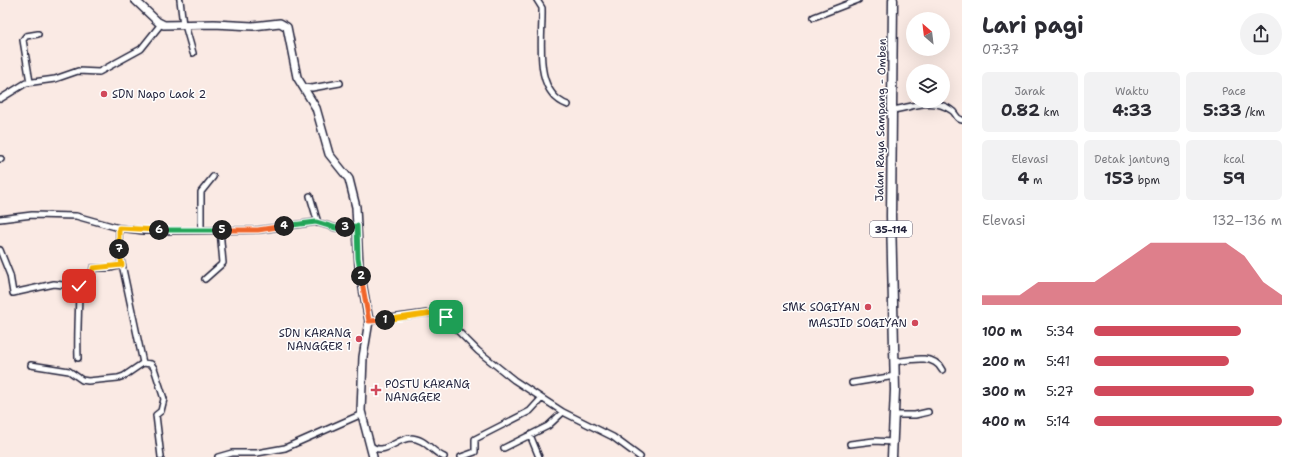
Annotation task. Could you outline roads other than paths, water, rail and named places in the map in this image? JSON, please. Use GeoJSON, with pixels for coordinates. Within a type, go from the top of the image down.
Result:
{"type":"FeatureCollection","features":[{"type":"Feature","properties":{"kind":"main road","name":"Jalan Raya Sampang - Omben"},"geometry":{"type":"LineString","coordinates":[[892,457],[895,376],[891,242],[893,0]]}},
{"type":"Feature","properties":{"kind":"street"},"geometry":{"type":"LineString","coordinates":[[135,0],[161,24],[253,26],[284,24],[287,27],[290,36],[296,73],[316,108],[329,154],[349,179],[356,208],[359,266],[369,321],[363,357],[362,414],[373,457]]}},
{"type":"Feature","properties":{"kind":"street"},"geometry":{"type":"LineString","coordinates":[[180,0],[184,25],[193,52]]}},
{"type":"Feature","properties":{"kind":"street"},"geometry":{"type":"LineString","coordinates":[[537,0],[542,8],[544,81],[556,99],[568,105]]}},
{"type":"Feature","properties":{"kind":"street"},"geometry":{"type":"LineString","coordinates":[[814,17],[858,0]]}},
{"type":"Feature","properties":{"kind":"street"},"geometry":{"type":"LineString","coordinates":[[0,99],[17,87],[30,82],[55,79],[78,71],[99,72],[141,49],[161,24]]}},
{"type":"Feature","properties":{"kind":"street"},"geometry":{"type":"LineString","coordinates":[[30,82],[23,40],[26,36],[38,34]]}},
{"type":"Feature","properties":{"kind":"street"},"geometry":{"type":"LineString","coordinates":[[303,87],[312,88],[340,83]]}},
{"type":"Feature","properties":{"kind":"street"},"geometry":{"type":"LineString","coordinates":[[893,110],[924,103],[935,103],[951,109],[958,119],[962,120]]}},
{"type":"Feature","properties":{"kind":"street"},"geometry":{"type":"LineString","coordinates":[[201,229],[201,192],[213,178]]}},
{"type":"Feature","properties":{"kind":"street"},"geometry":{"type":"LineString","coordinates":[[310,196],[318,223]]}},
{"type":"Feature","properties":{"kind":"street"},"geometry":{"type":"LineString","coordinates":[[0,219],[36,215],[76,216],[119,228],[144,230],[258,230],[318,223],[336,228],[357,226]]}},
{"type":"Feature","properties":{"kind":"street"},"geometry":{"type":"LineString","coordinates":[[119,228],[119,244],[122,265],[143,363]]}},
{"type":"Feature","properties":{"kind":"street"},"geometry":{"type":"LineString","coordinates":[[205,279],[222,262],[220,230]]}},
{"type":"Feature","properties":{"kind":"street"},"geometry":{"type":"LineString","coordinates":[[0,250],[10,275],[13,293],[54,284],[79,286],[91,282],[93,268],[122,265]]}},
{"type":"Feature","properties":{"kind":"street"},"geometry":{"type":"LineString","coordinates":[[78,358],[77,322],[80,304],[79,286]]}},
{"type":"Feature","properties":{"kind":"street"},"geometry":{"type":"LineString","coordinates":[[369,321],[428,313],[442,314],[478,351],[541,399],[563,412],[596,427],[632,450],[640,457]]}},
{"type":"Feature","properties":{"kind":"street"},"geometry":{"type":"LineString","coordinates":[[895,362],[912,359],[929,360],[938,364],[942,370]]}},
{"type":"Feature","properties":{"kind":"street"},"geometry":{"type":"LineString","coordinates":[[31,365],[69,371],[82,380],[88,381],[124,376],[143,363]]}},
{"type":"Feature","properties":{"kind":"street"},"geometry":{"type":"LineString","coordinates":[[143,363],[153,366],[164,397],[161,411],[156,415],[161,457]]}},
{"type":"Feature","properties":{"kind":"street"},"geometry":{"type":"LineString","coordinates":[[852,382],[895,376]]}},
{"type":"Feature","properties":{"kind":"street"},"geometry":{"type":"LineString","coordinates":[[461,457],[475,452],[475,440],[530,411],[541,399]]}},
{"type":"Feature","properties":{"kind":"street"},"geometry":{"type":"LineString","coordinates":[[504,448],[548,426],[563,412]]}},
{"type":"Feature","properties":{"kind":"street"},"geometry":{"type":"LineString","coordinates":[[894,415],[915,415],[928,412]]}},
{"type":"Feature","properties":{"kind":"street"},"geometry":{"type":"LineString","coordinates":[[218,457],[232,453],[257,454],[285,448],[362,414]]}},
{"type":"Feature","properties":{"kind":"street"},"geometry":{"type":"LineString","coordinates":[[530,435],[539,457]]}},
{"type":"Feature","properties":{"kind":"street"},"geometry":{"type":"LineString","coordinates":[[370,445],[375,449],[380,450],[405,439],[414,438],[422,441],[444,457]]}},
{"type":"Feature","properties":{"kind":"street"},"geometry":{"type":"LineString","coordinates":[[850,444],[874,441],[892,442]]}},
{"type":"Feature","properties":{"kind":"place","name":"SDN Napo Laok 2"},"geometry":{"type":"Point","coordinates":[104,94]}},
{"type":"Feature","properties":{"kind":"place","name":"SMK SOGIYAN"},"geometry":{"type":"Point","coordinates":[868,307]}},
{"type":"Feature","properties":{"kind":"place","name":"MASJID SOGIYAN"},"geometry":{"type":"Point","coordinates":[915,323]}},
{"type":"Feature","properties":{"kind":"place","name":"SDN KARANG NANGGER 1"},"geometry":{"type":"Point","coordinates":[359,339]}},
{"type":"Feature","properties":{"kind":"place","name":"POSTU KARANG NANGGER"},"geometry":{"type":"Point","coordinates":[376,390]}}]}
